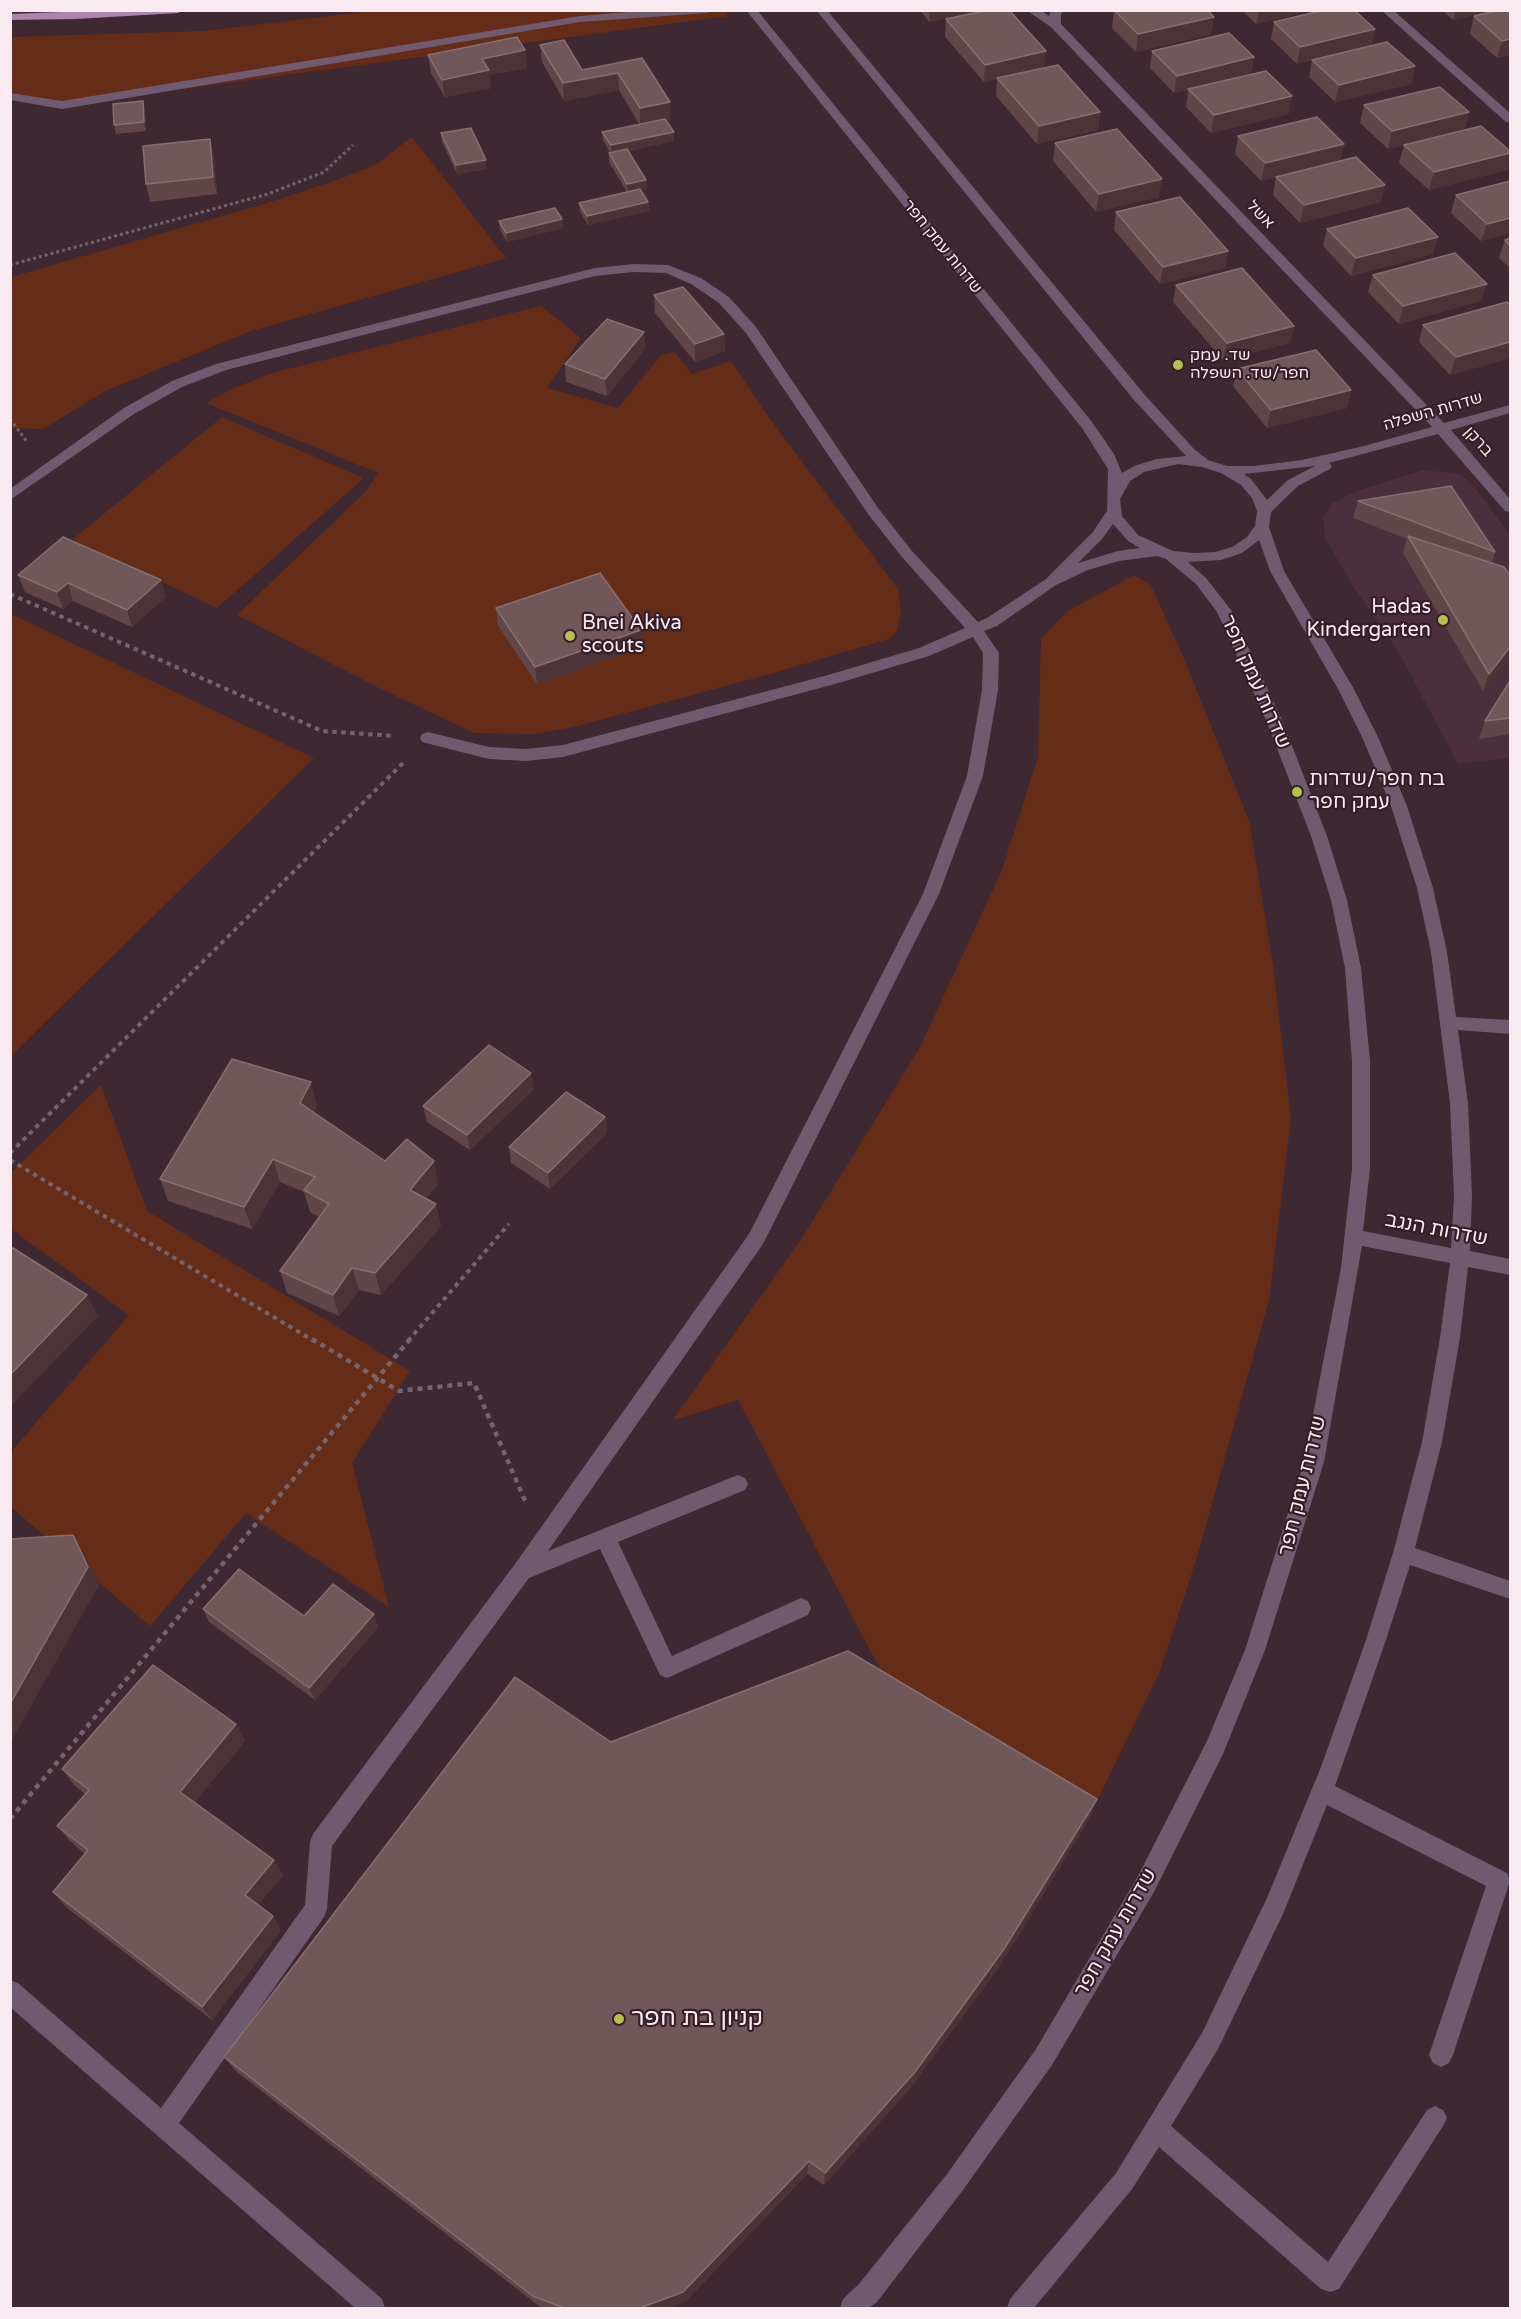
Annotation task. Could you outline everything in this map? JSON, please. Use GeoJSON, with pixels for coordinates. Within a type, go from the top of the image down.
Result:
{"type":"FeatureCollection","features":[{"type":"Feature","properties":{"kind":"main road"},"geometry":{"type":"LineString","coordinates":[[10,17],[178,10]]}},
{"type":"Feature","properties":{"kind":"street"},"geometry":{"type":"LineString","coordinates":[[10,96],[62,105],[580,19],[707,10]]}},
{"type":"Feature","properties":{"kind":"street","name":"שדרות עמק חפר"},"geometry":{"type":"LineString","coordinates":[[751,10],[1087,425],[1115,469],[1115,491]]}},
{"type":"Feature","properties":{"kind":"street"},"geometry":{"type":"LineString","coordinates":[[821,10],[1139,397],[1189,452],[1203,463]]}},
{"type":"Feature","properties":{"kind":"street","name":"אשל"},"geometry":{"type":"LineString","coordinates":[[1031,10],[1055,25],[1441,428]]}},
{"type":"Feature","properties":{"kind":"street"},"geometry":{"type":"LineString","coordinates":[[1055,25],[1054,13],[1059,10]]}},
{"type":"Feature","properties":{"kind":"street"},"geometry":{"type":"LineString","coordinates":[[1386,10],[1510,119]]}},
{"type":"Feature","properties":{"kind":"street"},"geometry":{"type":"LineString","coordinates":[[10,496],[129,411],[177,384],[220,367],[595,272],[634,268],[668,269],[696,281],[724,300],[751,330],[873,511],[907,554],[976,630],[991,653],[990,690],[975,776],[931,894],[756,1239],[543,1542],[321,1842],[316,1909],[164,2124]]}},
{"type":"Feature","properties":{"kind":"street","name":"שדרות השפלה"},"geometry":{"type":"LineString","coordinates":[[1226,470],[1254,470],[1302,464],[1366,450],[1510,409]]}},
{"type":"Feature","properties":{"kind":"street","name":"ברקן"},"geometry":{"type":"LineString","coordinates":[[1441,428],[1510,508]]}},
{"type":"Feature","properties":{"kind":"street","name":"שדרות השפלה"},"geometry":{"type":"LineString","coordinates":[[1263,519],[1279,495],[1308,474],[1366,450]]}},
{"type":"Feature","properties":{"kind":"street"},"geometry":{"type":"LineString","coordinates":[[1019,2308],[1124,2181],[1210,2041],[1275,1906],[1323,1791],[1376,1640],[1403,1553],[1432,1442],[1450,1338],[1460,1258],[1463,1196],[1459,1102],[1450,1023],[1439,952],[1425,888],[1399,806],[1370,737],[1346,689],[1277,571],[1258,496],[1246,482],[1226,470],[1203,463],[1178,460],[1138,469],[1124,478],[1115,491],[1113,499],[1114,512],[1120,524],[1133,538],[1164,553]]}},
{"type":"Feature","properties":{"kind":"street"},"geometry":{"type":"LineString","coordinates":[[1051,582],[1097,536],[1114,512]]}},
{"type":"Feature","properties":{"kind":"street"},"geometry":{"type":"LineString","coordinates":[[428,738],[489,753],[526,755],[563,751],[841,677],[924,652],[976,630],[1051,582],[1083,567],[1118,556],[1164,553],[1194,558],[1216,556],[1237,550],[1252,540],[1263,519]]}},
{"type":"Feature","properties":{"kind":"street","name":"שדרות עמק חפר"},"geometry":{"type":"LineString","coordinates":[[852,2308],[868,2293],[955,2182],[1044,2057],[1146,1884],[1215,1747],[1255,1650],[1314,1462],[1350,1268],[1361,1169],[1361,1061],[1353,968],[1339,900],[1319,836],[1274,720],[1224,610],[1201,582],[1164,553]]}},
{"type":"Feature","properties":{"kind":"street"},"geometry":{"type":"LineString","coordinates":[[1450,1023],[1510,1027]]}},
{"type":"Feature","properties":{"kind":"street","name":"שדרות הנגב"},"geometry":{"type":"LineString","coordinates":[[1353,1237],[1510,1267]]}},
{"type":"Feature","properties":{"kind":"street"},"geometry":{"type":"LineString","coordinates":[[522,1571],[738,1484]]}},
{"type":"Feature","properties":{"kind":"street"},"geometry":{"type":"LineString","coordinates":[[605,1537],[667,1668],[801,1608]]}},
{"type":"Feature","properties":{"kind":"street"},"geometry":{"type":"LineString","coordinates":[[1403,1553],[1510,1590]]}},
{"type":"Feature","properties":{"kind":"street"},"geometry":{"type":"LineString","coordinates":[[1323,1791],[1499,1881],[1441,2055]]}},
{"type":"Feature","properties":{"kind":"street"},"geometry":{"type":"LineString","coordinates":[[10,1991],[373,2308]]}},
{"type":"Feature","properties":{"kind":"street"},"geometry":{"type":"LineString","coordinates":[[1156,2129],[1330,2280],[1435,2118]]}},
{"type":"Feature","properties":{"kind":"path"},"geometry":{"type":"LineString","coordinates":[[10,266],[268,194],[324,172],[353,145]]}},
{"type":"Feature","properties":{"kind":"path"},"geometry":{"type":"LineString","coordinates":[[10,594],[322,731],[428,738]]}},
{"type":"Feature","properties":{"kind":"path"},"geometry":{"type":"LineString","coordinates":[[10,1153],[428,738]]}},
{"type":"Feature","properties":{"kind":"path"},"geometry":{"type":"LineString","coordinates":[[10,1160],[399,1390],[474,1383],[543,1542]]}},
{"type":"Feature","properties":{"kind":"path"},"geometry":{"type":"LineString","coordinates":[[10,1819],[377,1377],[509,1224]]}},
{"type":"Feature","properties":{"kind":"shaded area"},"geometry":{"type":"Polygon","coordinates":[[[378,10],[725,10],[728,16],[62,105],[11,96],[10,37],[205,31],[378,10]]]}},
{"type":"Feature","properties":{"kind":"shaded area"},"geometry":{"type":"Polygon","coordinates":[[[412,137],[506,258],[251,331],[105,391],[43,429],[11,428],[11,277],[264,204],[337,180],[375,165],[412,137]]]}},
{"type":"Feature","properties":{"kind":"shaded area"},"geometry":{"type":"Polygon","coordinates":[[[541,306],[581,338],[547,388],[618,408],[661,355],[675,352],[692,374],[731,361],[770,419],[898,589],[901,612],[896,632],[889,639],[574,727],[534,734],[474,733],[379,688],[237,615],[366,491],[378,473],[206,403],[234,388],[272,373],[541,306]]]}},
{"type":"Feature","properties":{"kind":"shaded area"},"geometry":{"type":"Polygon","coordinates":[[[222,417],[364,478],[217,608],[72,540],[222,417]]]}},
{"type":"Feature","properties":{"kind":"shaded area","name":"Hadas Kindergarten"},"geometry":{"type":"Polygon","coordinates":[[[1423,470],[1460,474],[1473,485],[1510,535],[1510,758],[1458,764],[1399,653],[1353,586],[1325,538],[1323,518],[1332,503],[1357,491],[1423,470]]]}},
{"type":"Feature","properties":{"kind":"shaded area"},"geometry":{"type":"Polygon","coordinates":[[[1134,575],[1151,585],[1185,661],[1249,821],[1273,965],[1291,1119],[1269,1300],[1197,1557],[1160,1671],[1096,1803],[881,1671],[738,1400],[673,1420],[802,1238],[919,1049],[1002,870],[1038,757],[1041,639],[1066,612],[1134,575]]]}},
{"type":"Feature","properties":{"kind":"shaded area"},"geometry":{"type":"Polygon","coordinates":[[[11,614],[314,758],[10,1056],[11,614]]]}},
{"type":"Feature","properties":{"kind":"shaded area"},"geometry":{"type":"Polygon","coordinates":[[[101,1085],[147,1211],[410,1371],[352,1463],[389,1607],[246,1513],[150,1626],[11,1507],[11,1452],[129,1315],[11,1229],[11,1173],[101,1085]]]}},
{"type":"Feature","properties":{"kind":"building"},"geometry":{"type":"Polygon","coordinates":[[[988,10],[1009,10],[1046,51],[985,65],[946,19],[988,10]]]}},
{"type":"Feature","properties":{"kind":"building"},"geometry":{"type":"Polygon","coordinates":[[[1114,10],[1207,10],[1214,17],[1138,34],[1114,10]]]}},
{"type":"Feature","properties":{"kind":"building"},"geometry":{"type":"Polygon","coordinates":[[[1324,10],[1354,10],[1375,29],[1300,47],[1274,22],[1324,10]]]}},
{"type":"Feature","properties":{"kind":"building"},"geometry":{"type":"Polygon","coordinates":[[[1499,10],[1510,10],[1510,39],[1502,41],[1474,16],[1499,10]]]}},
{"type":"Feature","properties":{"kind":"building"},"geometry":{"type":"Polygon","coordinates":[[[1229,33],[1254,57],[1177,76],[1152,51],[1229,33]]]}},
{"type":"Feature","properties":{"kind":"building"},"geometry":{"type":"Polygon","coordinates":[[[517,37],[525,50],[482,59],[489,70],[442,80],[428,55],[517,37]]]}},
{"type":"Feature","properties":{"kind":"building"},"geometry":{"type":"Polygon","coordinates":[[[564,40],[582,70],[642,58],[670,102],[640,108],[618,73],[563,83],[540,45],[564,40]]]}},
{"type":"Feature","properties":{"kind":"building"},"geometry":{"type":"Polygon","coordinates":[[[1387,42],[1415,66],[1339,85],[1312,60],[1387,42]]]}},
{"type":"Feature","properties":{"kind":"building"},"geometry":{"type":"Polygon","coordinates":[[[1058,65],[1100,112],[1039,126],[997,78],[1058,65]]]}},
{"type":"Feature","properties":{"kind":"building"},"geometry":{"type":"Polygon","coordinates":[[[1266,71],[1292,96],[1214,115],[1188,89],[1266,71]]]}},
{"type":"Feature","properties":{"kind":"building"},"geometry":{"type":"Polygon","coordinates":[[[1440,87],[1469,112],[1392,131],[1364,105],[1440,87]]]}},
{"type":"Feature","properties":{"kind":"building"},"geometry":{"type":"Polygon","coordinates":[[[143,101],[144,122],[114,125],[113,104],[143,101]]]}},
{"type":"Feature","properties":{"kind":"building"},"geometry":{"type":"Polygon","coordinates":[[[1317,117],[1344,144],[1265,163],[1238,136],[1317,117]]]}},
{"type":"Feature","properties":{"kind":"building"},"geometry":{"type":"Polygon","coordinates":[[[665,119],[674,132],[611,145],[602,132],[665,119]]]}},
{"type":"Feature","properties":{"kind":"building"},"geometry":{"type":"Polygon","coordinates":[[[1481,126],[1510,153],[1434,172],[1404,145],[1481,126]]]}},
{"type":"Feature","properties":{"kind":"building"},"geometry":{"type":"Polygon","coordinates":[[[471,128],[486,160],[456,165],[441,133],[471,128]]]}},
{"type":"Feature","properties":{"kind":"building"},"geometry":{"type":"Polygon","coordinates":[[[1117,129],[1162,179],[1099,194],[1055,143],[1117,129]]]}},
{"type":"Feature","properties":{"kind":"building"},"geometry":{"type":"Polygon","coordinates":[[[210,139],[213,177],[146,184],[143,146],[210,139]]]}},
{"type":"Feature","properties":{"kind":"building"},"geometry":{"type":"Polygon","coordinates":[[[627,149],[646,180],[627,184],[609,153],[627,149]]]}},
{"type":"Feature","properties":{"kind":"building"},"geometry":{"type":"Polygon","coordinates":[[[1356,157],[1385,185],[1304,205],[1276,177],[1356,157]]]}},
{"type":"Feature","properties":{"kind":"building"},"geometry":{"type":"Polygon","coordinates":[[[1510,181],[1510,218],[1487,224],[1456,195],[1510,181]]]}},
{"type":"Feature","properties":{"kind":"building"},"geometry":{"type":"Polygon","coordinates":[[[640,189],[648,202],[587,216],[579,203],[640,189]]]}},
{"type":"Feature","properties":{"kind":"building"},"geometry":{"type":"Polygon","coordinates":[[[1180,197],[1228,251],[1163,267],[1116,212],[1180,197]]]}},
{"type":"Feature","properties":{"kind":"building"},"geometry":{"type":"Polygon","coordinates":[[[555,208],[562,219],[506,233],[499,221],[555,208]]]}},
{"type":"Feature","properties":{"kind":"building"},"geometry":{"type":"Polygon","coordinates":[[[1408,208],[1438,237],[1356,258],[1327,229],[1408,208]]]}},
{"type":"Feature","properties":{"kind":"building"},"geometry":{"type":"Polygon","coordinates":[[[1455,253],[1487,284],[1403,306],[1373,275],[1455,253]]]}},
{"type":"Feature","properties":{"kind":"building"},"geometry":{"type":"Polygon","coordinates":[[[1242,268],[1294,326],[1227,343],[1176,285],[1242,268]]]}},
{"type":"Feature","properties":{"kind":"building"},"geometry":{"type":"Polygon","coordinates":[[[683,287],[724,334],[695,344],[654,295],[683,287]]]}},
{"type":"Feature","properties":{"kind":"building"},"geometry":{"type":"Polygon","coordinates":[[[1507,302],[1510,305],[1510,342],[1456,357],[1423,325],[1507,302]]]}},
{"type":"Feature","properties":{"kind":"building"},"geometry":{"type":"Polygon","coordinates":[[[607,319],[644,332],[605,379],[565,364],[607,319]]]}},
{"type":"Feature","properties":{"kind":"building"},"geometry":{"type":"Polygon","coordinates":[[[1316,350],[1351,390],[1271,410],[1237,369],[1316,350]]]}},
{"type":"Feature","properties":{"kind":"building"},"geometry":{"type":"Polygon","coordinates":[[[1451,486],[1495,552],[1358,501],[1451,486]]]}},
{"type":"Feature","properties":{"kind":"building"},"geometry":{"type":"Polygon","coordinates":[[[1408,536],[1504,567],[1510,575],[1510,647],[1489,674],[1408,536]]]}},
{"type":"Feature","properties":{"kind":"building"},"geometry":{"type":"Polygon","coordinates":[[[63,537],[161,580],[127,610],[68,583],[57,592],[18,575],[63,537]]]}},
{"type":"Feature","properties":{"kind":"building","name":"Bnei Akiva scouts"},"geometry":{"type":"Polygon","coordinates":[[[600,573],[641,630],[535,667],[496,608],[600,573]]]}},
{"type":"Feature","properties":{"kind":"building"},"geometry":{"type":"Polygon","coordinates":[[[1510,681],[1510,718],[1485,721],[1510,681]]]}},
{"type":"Feature","properties":{"kind":"building"},"geometry":{"type":"Polygon","coordinates":[[[489,1045],[531,1073],[467,1135],[423,1106],[489,1045]]]}},
{"type":"Feature","properties":{"kind":"building"},"geometry":{"type":"Polygon","coordinates":[[[232,1059],[311,1082],[300,1103],[385,1161],[407,1139],[434,1161],[410,1190],[436,1204],[375,1273],[352,1268],[333,1295],[280,1271],[329,1204],[304,1190],[315,1177],[273,1159],[244,1207],[160,1179],[232,1059]]]}},
{"type":"Feature","properties":{"kind":"building"},"geometry":{"type":"Polygon","coordinates":[[[566,1092],[605,1117],[548,1173],[509,1147],[566,1092]]]}},
{"type":"Feature","properties":{"kind":"building"},"geometry":{"type":"Polygon","coordinates":[[[13,1248],[87,1295],[10,1375],[10,1250],[13,1248]]]}},
{"type":"Feature","properties":{"kind":"building"},"geometry":{"type":"Polygon","coordinates":[[[73,1535],[88,1567],[10,1704],[10,1539],[73,1535]]]}},
{"type":"Feature","properties":{"kind":"building"},"geometry":{"type":"Polygon","coordinates":[[[239,1569],[304,1616],[333,1584],[374,1614],[309,1688],[203,1609],[239,1569]]]}},
{"type":"Feature","properties":{"kind":"building","name":"קניון בת חפר"},"geometry":{"type":"Polygon","coordinates":[[[848,1651],[1097,1799],[1004,1949],[915,2072],[825,2173],[809,2161],[683,2292],[640,2308],[564,2308],[533,2296],[224,2057],[515,1677],[611,1742],[848,1651]]]}},
{"type":"Feature","properties":{"kind":"building"},"geometry":{"type":"Polygon","coordinates":[[[153,1665],[236,1724],[180,1792],[274,1860],[245,1895],[273,1916],[202,2007],[53,1892],[88,1850],[57,1826],[89,1790],[62,1769],[153,1665]]]}},
{"type":"Feature","properties":{"kind":"place","name":"שד. עמק חפר/שד. השפלה"},"geometry":{"type":"Point","coordinates":[1178,365]}},
{"type":"Feature","properties":{"kind":"place","name":"Hadas Kindergarten"},"geometry":{"type":"Point","coordinates":[1443,620]}},
{"type":"Feature","properties":{"kind":"place","name":"Bnei Akiva scouts"},"geometry":{"type":"Point","coordinates":[570,636]}},
{"type":"Feature","properties":{"kind":"place","name":"בת חפר/שדרות עמק חפר"},"geometry":{"type":"Point","coordinates":[1297,792]}},
{"type":"Feature","properties":{"kind":"place","name":"קניון בת חפר"},"geometry":{"type":"Point","coordinates":[619,2019]}}]}
